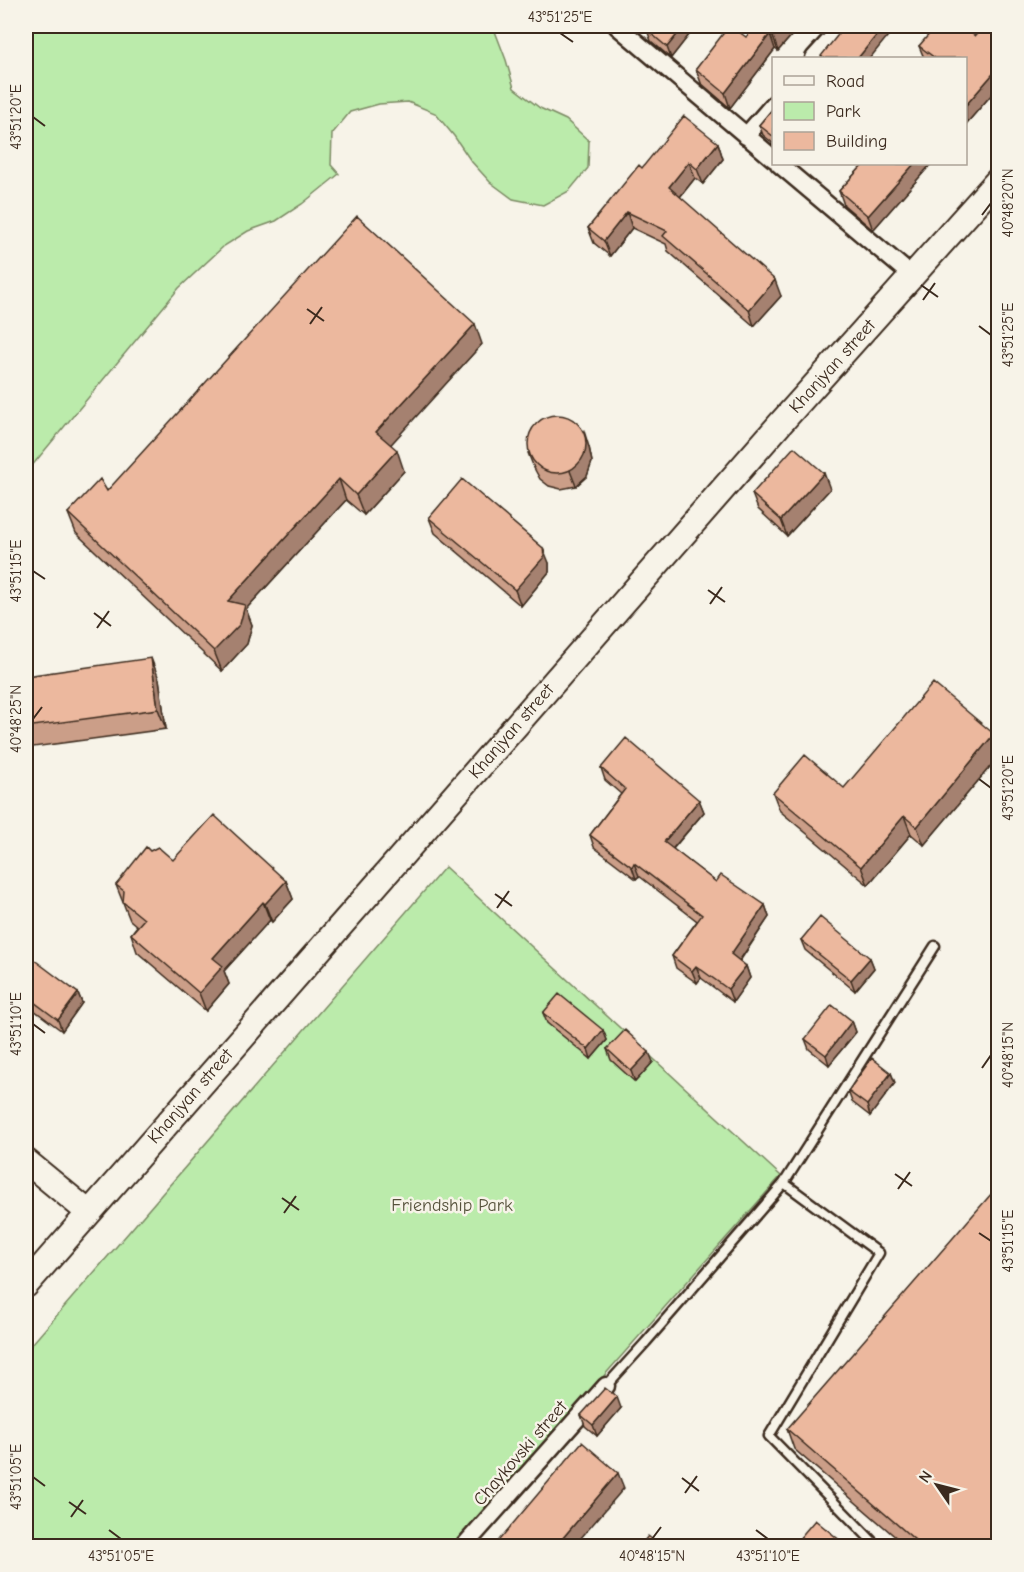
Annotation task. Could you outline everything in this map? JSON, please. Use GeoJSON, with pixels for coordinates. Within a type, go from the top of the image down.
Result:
{"type":"FeatureCollection","features":[{"type":"Feature","properties":{"kind":"main road","name":"Khanjyan street"},"geometry":{"type":"LineString","coordinates":[[26,1285],[763,443],[999,180]]}},
{"type":"Feature","properties":{"kind":"main road"},"geometry":{"type":"LineString","coordinates":[[26,1161],[88,1212]]}},
{"type":"Feature","properties":{"kind":"street"},"geometry":{"type":"LineString","coordinates":[[617,26],[772,157]]}},
{"type":"Feature","properties":{"kind":"street"},"geometry":{"type":"LineString","coordinates":[[815,57],[843,26]]}},
{"type":"Feature","properties":{"kind":"street"},"geometry":{"type":"LineString","coordinates":[[746,136],[772,106]]}},
{"type":"Feature","properties":{"kind":"street"},"geometry":{"type":"LineString","coordinates":[[780,165],[912,276]]}},
{"type":"Feature","properties":{"kind":"street","name":"Chaykovski street"},"geometry":{"type":"LineString","coordinates":[[464,1546],[606,1386]]}},
{"type":"Feature","properties":{"kind":"lane"},"geometry":{"type":"LineString","coordinates":[[606,1386],[784,1183],[935,946]]}},
{"type":"Feature","properties":{"kind":"lane"},"geometry":{"type":"LineString","coordinates":[[784,1183],[879,1253],[768,1436],[877,1546]]}},
{"type":"Feature","properties":{"kind":"green space"},"geometry":{"type":"Polygon","coordinates":[[[26,26],[493,26],[514,88],[540,108],[566,120],[589,141],[588,168],[569,191],[543,205],[513,199],[490,182],[435,113],[408,102],[379,104],[350,112],[332,134],[331,165],[339,174],[302,204],[276,221],[248,231],[224,246],[179,288],[26,473],[26,26]]]}},
{"type":"Feature","properties":{"kind":"green space","name":"Friendship Park"},"geometry":{"type":"Polygon","coordinates":[[[445,867],[781,1176],[453,1546],[26,1546],[26,1351],[445,867]]]}},
{"type":"Feature","properties":{"kind":"building"},"geometry":{"type":"Polygon","coordinates":[[[651,26],[684,26],[667,47],[647,30],[651,26]]]}},
{"type":"Feature","properties":{"kind":"building"},"geometry":{"type":"Polygon","coordinates":[[[729,26],[746,37],[756,26],[783,26],[773,37],[770,34],[725,93],[696,69],[729,26]]]}},
{"type":"Feature","properties":{"kind":"building"},"geometry":{"type":"Polygon","coordinates":[[[845,26],[884,26],[859,57],[821,56],[845,26]]]}},
{"type":"Feature","properties":{"kind":"building"},"geometry":{"type":"Polygon","coordinates":[[[936,26],[962,26],[975,36],[984,26],[999,26],[999,67],[967,104],[967,57],[934,57],[919,46],[936,26]]]}},
{"type":"Feature","properties":{"kind":"building"},"geometry":{"type":"Polygon","coordinates":[[[772,109],[772,135],[759,125],[772,109]]]}},
{"type":"Feature","properties":{"kind":"building"},"geometry":{"type":"Polygon","coordinates":[[[684,116],[718,143],[697,169],[689,162],[669,187],[775,280],[749,310],[663,236],[667,231],[627,212],[604,241],[588,228],[639,165],[642,168],[684,116]]]}},
{"type":"Feature","properties":{"kind":"building"},"geometry":{"type":"Polygon","coordinates":[[[863,165],[913,165],[868,216],[839,191],[863,165]]]}},
{"type":"Feature","properties":{"kind":"building"},"geometry":{"type":"Polygon","coordinates":[[[357,216],[475,324],[376,432],[397,450],[356,495],[339,479],[228,601],[245,605],[240,624],[214,651],[68,513],[100,479],[107,491],[357,216]]]}},
{"type":"Feature","properties":{"kind":"building"},"geometry":{"type":"Polygon","coordinates":[[[551,415],[563,415],[578,423],[586,438],[586,450],[578,465],[563,473],[551,473],[536,465],[528,450],[528,438],[536,423],[551,415]]]}},
{"type":"Feature","properties":{"kind":"building"},"geometry":{"type":"Polygon","coordinates":[[[794,447],[824,473],[781,520],[752,494],[794,447]]]}},
{"type":"Feature","properties":{"kind":"building"},"geometry":{"type":"Polygon","coordinates":[[[462,479],[543,548],[544,557],[515,590],[429,518],[462,479]]]}},
{"type":"Feature","properties":{"kind":"building"},"geometry":{"type":"Polygon","coordinates":[[[151,658],[158,709],[26,727],[26,676],[151,658]]]}},
{"type":"Feature","properties":{"kind":"building"},"geometry":{"type":"Polygon","coordinates":[[[933,683],[994,734],[917,827],[904,816],[861,867],[773,793],[805,755],[844,788],[933,683]]]}},
{"type":"Feature","properties":{"kind":"building"},"geometry":{"type":"Polygon","coordinates":[[[626,738],[699,800],[664,842],[716,882],[721,875],[765,905],[731,954],[746,966],[728,989],[696,966],[692,971],[672,956],[702,915],[634,863],[632,867],[590,835],[625,789],[601,768],[626,738]]]}},
{"type":"Feature","properties":{"kind":"building"},"geometry":{"type":"Polygon","coordinates":[[[214,815],[286,881],[265,904],[263,902],[213,958],[223,966],[199,993],[131,934],[144,919],[123,902],[124,891],[116,885],[146,847],[150,851],[158,847],[173,860],[214,815]]]}},
{"type":"Feature","properties":{"kind":"building"},"geometry":{"type":"Polygon","coordinates":[[[820,917],[870,958],[851,980],[801,940],[820,917]]]}},
{"type":"Feature","properties":{"kind":"building"},"geometry":{"type":"Polygon","coordinates":[[[33,959],[78,993],[58,1020],[26,996],[26,968],[33,959]]]}},
{"type":"Feature","properties":{"kind":"building"},"geometry":{"type":"Polygon","coordinates":[[[559,994],[603,1030],[588,1049],[543,1013],[559,994]]]}},
{"type":"Feature","properties":{"kind":"building"},"geometry":{"type":"Polygon","coordinates":[[[832,1005],[852,1021],[826,1055],[805,1039],[832,1005]]]}},
{"type":"Feature","properties":{"kind":"building"},"geometry":{"type":"Polygon","coordinates":[[[625,1030],[649,1052],[631,1071],[607,1049],[625,1030]]]}},
{"type":"Feature","properties":{"kind":"building"},"geometry":{"type":"Polygon","coordinates":[[[872,1058],[891,1073],[867,1105],[848,1091],[872,1058]]]}},
{"type":"Feature","properties":{"kind":"building"},"geometry":{"type":"Polygon","coordinates":[[[999,1185],[999,1546],[922,1546],[787,1429],[999,1185]]]}},
{"type":"Feature","properties":{"kind":"building"},"geometry":{"type":"Polygon","coordinates":[[[605,1388],[617,1397],[593,1425],[581,1415],[605,1388]]]}},
{"type":"Feature","properties":{"kind":"building"},"geometry":{"type":"Polygon","coordinates":[[[582,1442],[618,1473],[556,1546],[494,1546],[582,1442]]]}},
{"type":"Feature","properties":{"kind":"building"},"geometry":{"type":"Polygon","coordinates":[[[815,1520],[847,1546],[793,1546],[815,1520]]]}},
{"type":"Feature","properties":{"kind":"building"},"geometry":{"type":"Polygon","coordinates":[[[648,1536],[661,1546],[640,1546],[648,1536]]]}}]}
